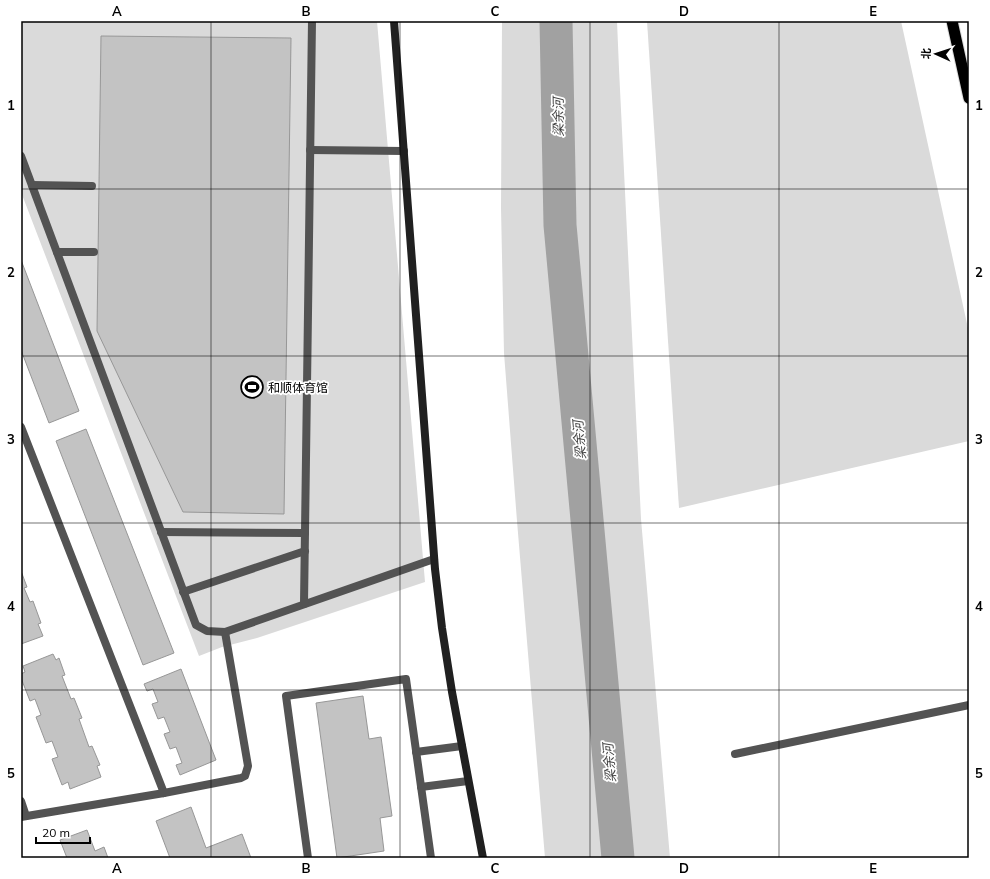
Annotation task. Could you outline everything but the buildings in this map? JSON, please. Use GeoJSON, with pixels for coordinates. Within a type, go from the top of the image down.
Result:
{"type":"FeatureCollection","features":[{"type":"Feature","properties":{"kind":"highway"},"geometry":{"type":"LineString","coordinates":[[952,21],[969,98]]}},
{"type":"Feature","properties":{"kind":"main road"},"geometry":{"type":"LineString","coordinates":[[394,21],[434,559],[442,628],[452,692],[483,858]]}},
{"type":"Feature","properties":{"kind":"street"},"geometry":{"type":"LineString","coordinates":[[304,604],[312,21]]}},
{"type":"Feature","properties":{"kind":"street"},"geometry":{"type":"LineString","coordinates":[[310,150],[404,151]]}},
{"type":"Feature","properties":{"kind":"street"},"geometry":{"type":"LineString","coordinates":[[21,156],[196,625],[207,631],[225,632],[434,559]]}},
{"type":"Feature","properties":{"kind":"street"},"geometry":{"type":"LineString","coordinates":[[32,185],[92,186]]}},
{"type":"Feature","properties":{"kind":"street"},"geometry":{"type":"LineString","coordinates":[[57,252],[94,252]]}},
{"type":"Feature","properties":{"kind":"street"},"geometry":{"type":"LineString","coordinates":[[21,427],[164,793]]}},
{"type":"Feature","properties":{"kind":"street"},"geometry":{"type":"LineString","coordinates":[[161,532],[305,533]]}},
{"type":"Feature","properties":{"kind":"street"},"geometry":{"type":"LineString","coordinates":[[184,592],[305,551]]}},
{"type":"Feature","properties":{"kind":"street"},"geometry":{"type":"LineString","coordinates":[[21,802],[24,817],[164,793],[246,776],[248,766],[225,632]]}},
{"type":"Feature","properties":{"kind":"street"},"geometry":{"type":"LineString","coordinates":[[308,858],[286,696],[406,679],[431,858]]}},
{"type":"Feature","properties":{"kind":"street"},"geometry":{"type":"LineString","coordinates":[[735,754],[969,705]]}},
{"type":"Feature","properties":{"kind":"street"},"geometry":{"type":"LineString","coordinates":[[416,752],[462,746]]}},
{"type":"Feature","properties":{"kind":"street"},"geometry":{"type":"LineString","coordinates":[[421,787],[468,781]]}},
{"type":"Feature","properties":{"kind":"shaded area","name":"和顺体育馆"},"geometry":{"type":"Polygon","coordinates":[[[21,21],[377,21],[425,582],[257,638],[222,647],[199,656],[21,192],[21,21]]]}},
{"type":"Feature","properties":{"kind":"shaded area"},"geometry":{"type":"Polygon","coordinates":[[[502,21],[617,21],[641,519],[670,858],[545,858],[504,353],[501,208],[502,21]]]}},
{"type":"Feature","properties":{"kind":"shaded area"},"geometry":{"type":"Polygon","coordinates":[[[647,21],[901,21],[969,333],[969,441],[679,508],[647,21]]]}},
{"type":"Feature","properties":{"kind":"waterway","name":"梁余河"},"geometry":{"type":"LineString","coordinates":[[556,21],[560,225],[618,858]]}},
{"type":"Feature","properties":{"kind":"place","name":"和顺体育馆"},"geometry":{"type":"Point","coordinates":[252,387]}}]}
